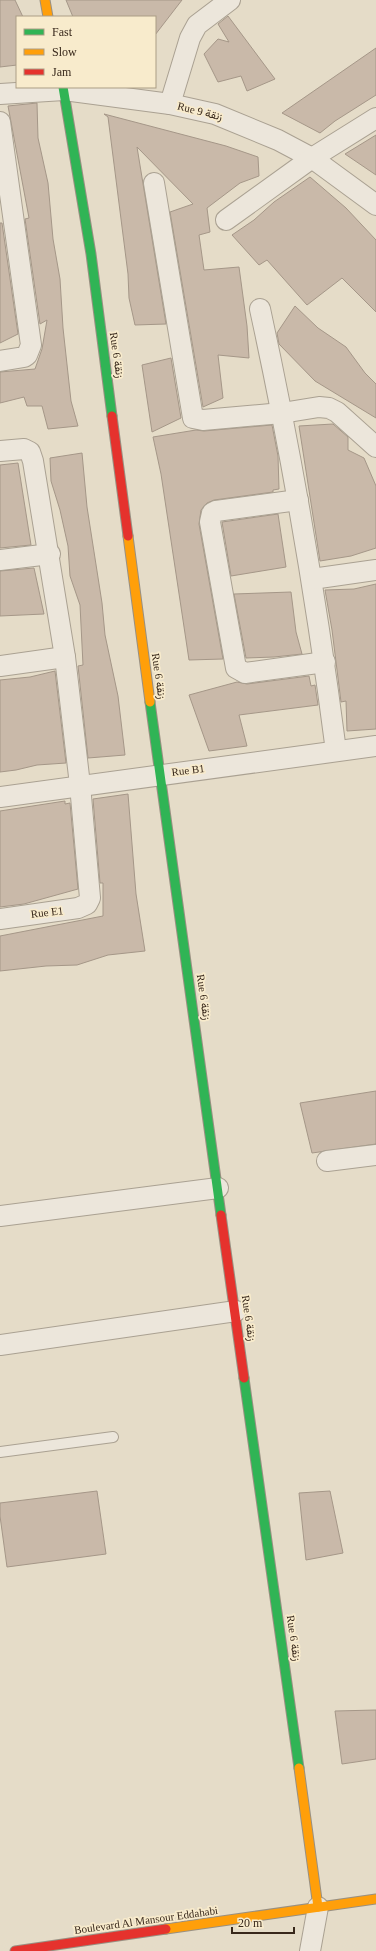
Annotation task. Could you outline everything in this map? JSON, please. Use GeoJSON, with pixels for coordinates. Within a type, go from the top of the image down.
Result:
{"type":"FeatureCollection","features":[{"type":"Feature","properties":{"kind":"street"},"geometry":{"type":"LineString","coordinates":[[45,0],[48,16]]}},
{"type":"Feature","properties":{"kind":"street"},"geometry":{"type":"LineString","coordinates":[[170,104],[185,55],[197,25],[230,0]]}},
{"type":"Feature","properties":{"kind":"street","name":"Rue 9 زنقة"},"geometry":{"type":"LineString","coordinates":[[0,94],[64,88],[170,104],[215,114],[278,140],[312,158],[376,205]]}},
{"type":"Feature","properties":{"kind":"street","name":"Rue 6 زنقة"},"geometry":{"type":"LineString","coordinates":[[64,88],[91,254],[160,774],[318,1907]]}},
{"type":"Feature","properties":{"kind":"street"},"geometry":{"type":"LineString","coordinates":[[226,220],[312,158],[376,118]]}},
{"type":"Feature","properties":{"kind":"street"},"geometry":{"type":"LineString","coordinates":[[0,122],[6,212],[31,345],[27,355],[24,357],[0,360]]}},
{"type":"Feature","properties":{"kind":"street"},"geometry":{"type":"LineString","coordinates":[[154,183],[192,417],[200,420],[319,407],[329,408],[337,412],[376,447]]}},
{"type":"Feature","properties":{"kind":"street"},"geometry":{"type":"LineString","coordinates":[[260,309],[282,412],[312,579],[325,662],[336,751]]}},
{"type":"Feature","properties":{"kind":"street"},"geometry":{"type":"LineString","coordinates":[[0,451],[24,449],[32,456],[50,554],[65,657],[80,785]]}},
{"type":"Feature","properties":{"kind":"street"},"geometry":{"type":"LineString","coordinates":[[298,500],[216,511],[212,513],[210,522],[236,668],[245,673],[325,662]]}},
{"type":"Feature","properties":{"kind":"street"},"geometry":{"type":"LineString","coordinates":[[0,560],[50,554]]}},
{"type":"Feature","properties":{"kind":"street"},"geometry":{"type":"LineString","coordinates":[[312,579],[376,570]]}},
{"type":"Feature","properties":{"kind":"street"},"geometry":{"type":"LineString","coordinates":[[0,666],[65,657]]}},
{"type":"Feature","properties":{"kind":"street","name":"Rue B1"},"geometry":{"type":"LineString","coordinates":[[0,797],[160,774],[376,746]]}},
{"type":"Feature","properties":{"kind":"street","name":"Rue E1"},"geometry":{"type":"LineString","coordinates":[[0,919],[78,908],[87,904],[90,898],[80,785]]}},
{"type":"Feature","properties":{"kind":"street"},"geometry":{"type":"LineString","coordinates":[[327,1161],[376,1155]]}},
{"type":"Feature","properties":{"kind":"street"},"geometry":{"type":"LineString","coordinates":[[0,1216],[218,1188]]}},
{"type":"Feature","properties":{"kind":"street"},"geometry":{"type":"LineString","coordinates":[[0,1345],[236,1311]]}},
{"type":"Feature","properties":{"kind":"street","name":"Boulevard Al Mansour Eddahabi"},"geometry":{"type":"LineString","coordinates":[[15,1951],[376,1899]]}},
{"type":"Feature","properties":{"kind":"street"},"geometry":{"type":"LineString","coordinates":[[310,1951],[318,1907]]}},
{"type":"Feature","properties":{"kind":"lane"},"geometry":{"type":"LineString","coordinates":[[0,1452],[113,1437]]}},
{"type":"Feature","properties":{"kind":"building"},"geometry":{"type":"Polygon","coordinates":[[[0,0],[15,0],[23,16],[16,16],[16,65],[0,67],[0,0]]]}},
{"type":"Feature","properties":{"kind":"building"},"geometry":{"type":"Polygon","coordinates":[[[66,0],[182,0],[156,34],[156,16],[73,16],[66,0]]]}},
{"type":"Feature","properties":{"kind":"building"},"geometry":{"type":"Polygon","coordinates":[[[228,16],[275,79],[247,91],[241,76],[218,82],[204,54],[218,39],[229,42],[218,24],[228,16]]]}},
{"type":"Feature","properties":{"kind":"building"},"geometry":{"type":"Polygon","coordinates":[[[376,48],[376,95],[335,121],[320,133],[282,113],[376,48]]]}},
{"type":"Feature","properties":{"kind":"building"},"geometry":{"type":"Polygon","coordinates":[[[37,103],[38,138],[48,183],[53,239],[60,279],[63,328],[71,401],[78,426],[48,429],[42,406],[27,406],[24,397],[0,403],[0,372],[35,369],[42,349],[47,320],[40,324],[25,219],[29,218],[8,106],[37,103]]]}},
{"type":"Feature","properties":{"kind":"building"},"geometry":{"type":"Polygon","coordinates":[[[104,114],[226,146],[258,157],[259,176],[240,183],[207,208],[210,232],[199,235],[204,270],[239,267],[247,326],[249,358],[218,355],[223,398],[203,407],[170,212],[193,204],[137,147],[166,324],[135,325],[129,298],[128,274],[108,117],[104,114]]]}},
{"type":"Feature","properties":{"kind":"building"},"geometry":{"type":"Polygon","coordinates":[[[376,135],[376,175],[345,154],[376,135]]]}},
{"type":"Feature","properties":{"kind":"building"},"geometry":{"type":"Polygon","coordinates":[[[310,177],[346,208],[376,240],[376,312],[342,278],[307,305],[267,260],[259,265],[232,235],[254,220],[274,202],[310,177]]]}},
{"type":"Feature","properties":{"kind":"building"},"geometry":{"type":"Polygon","coordinates":[[[0,223],[2,223],[18,334],[0,343],[0,223]]]}},
{"type":"Feature","properties":{"kind":"building"},"geometry":{"type":"Polygon","coordinates":[[[295,306],[318,328],[346,347],[365,373],[376,384],[376,418],[315,381],[279,344],[277,333],[295,306]]]}},
{"type":"Feature","properties":{"kind":"building"},"geometry":{"type":"Polygon","coordinates":[[[171,358],[181,418],[152,432],[142,365],[171,358]]]}},
{"type":"Feature","properties":{"kind":"building"},"geometry":{"type":"Polygon","coordinates":[[[333,424],[348,437],[348,450],[364,458],[376,486],[376,548],[351,556],[320,561],[299,426],[333,424]]]}},
{"type":"Feature","properties":{"kind":"building"},"geometry":{"type":"Polygon","coordinates":[[[272,425],[278,456],[279,489],[273,490],[273,492],[214,500],[207,503],[201,510],[199,524],[223,659],[189,660],[161,474],[153,437],[196,430],[204,431],[272,425]]]}},
{"type":"Feature","properties":{"kind":"building"},"geometry":{"type":"Polygon","coordinates":[[[82,453],[87,507],[102,603],[105,635],[118,696],[125,755],[88,758],[78,666],[83,665],[80,605],[70,576],[68,546],[60,510],[51,481],[50,458],[82,453]]]}},
{"type":"Feature","properties":{"kind":"building"},"geometry":{"type":"Polygon","coordinates":[[[18,463],[31,545],[0,548],[0,465],[18,463]]]}},
{"type":"Feature","properties":{"kind":"building"},"geometry":{"type":"Polygon","coordinates":[[[278,514],[286,567],[231,576],[222,522],[278,514]]]}},
{"type":"Feature","properties":{"kind":"building"},"geometry":{"type":"Polygon","coordinates":[[[34,568],[44,614],[0,616],[0,571],[34,568]]]}},
{"type":"Feature","properties":{"kind":"building"},"geometry":{"type":"Polygon","coordinates":[[[376,584],[376,729],[347,731],[346,701],[341,702],[332,630],[325,590],[354,589],[376,584]]]}},
{"type":"Feature","properties":{"kind":"building"},"geometry":{"type":"Polygon","coordinates":[[[291,592],[296,632],[302,654],[246,658],[234,594],[291,592]]]}},
{"type":"Feature","properties":{"kind":"building"},"geometry":{"type":"Polygon","coordinates":[[[55,671],[66,763],[37,765],[0,772],[0,680],[30,677],[55,671]]]}},
{"type":"Feature","properties":{"kind":"building"},"geometry":{"type":"Polygon","coordinates":[[[309,676],[311,686],[315,685],[318,705],[239,715],[247,746],[209,751],[189,695],[237,682],[247,684],[309,676]]]}},
{"type":"Feature","properties":{"kind":"building"},"geometry":{"type":"Polygon","coordinates":[[[128,794],[136,894],[145,951],[108,955],[77,965],[46,966],[0,971],[0,936],[103,916],[103,883],[100,883],[93,799],[128,794]]]}},
{"type":"Feature","properties":{"kind":"building"},"geometry":{"type":"Polygon","coordinates":[[[65,801],[65,804],[70,803],[78,889],[24,904],[0,907],[0,811],[65,801]]]}},
{"type":"Feature","properties":{"kind":"building"},"geometry":{"type":"Polygon","coordinates":[[[376,1091],[376,1144],[312,1153],[300,1103],[376,1091]]]}},
{"type":"Feature","properties":{"kind":"building"},"geometry":{"type":"Polygon","coordinates":[[[97,1491],[106,1554],[7,1567],[0,1516],[0,1503],[97,1491]]]}},
{"type":"Feature","properties":{"kind":"building"},"geometry":{"type":"Polygon","coordinates":[[[330,1491],[343,1553],[306,1560],[299,1493],[330,1491]]]}},
{"type":"Feature","properties":{"kind":"building"},"geometry":{"type":"Polygon","coordinates":[[[376,1710],[376,1759],[342,1764],[335,1711],[376,1710]]]}},
{"type":"Feature","properties":{"kind":"traffic: fast"},"geometry":{"type":"LineString","coordinates":[[63,88],[91,254],[112,416]]}},
{"type":"Feature","properties":{"kind":"traffic: fast"},"geometry":{"type":"LineString","coordinates":[[150,702],[221,1215]]}},
{"type":"Feature","properties":{"kind":"traffic: fast"},"geometry":{"type":"LineString","coordinates":[[244,1378],[299,1768]]}},
{"type":"Feature","properties":{"kind":"traffic: slow"},"geometry":{"type":"LineString","coordinates":[[45,0],[48,16]]}},
{"type":"Feature","properties":{"kind":"traffic: slow"},"geometry":{"type":"LineString","coordinates":[[128,536],[150,702]]}},
{"type":"Feature","properties":{"kind":"traffic: slow"},"geometry":{"type":"LineString","coordinates":[[299,1768],[318,1907]]}},
{"type":"Feature","properties":{"kind":"traffic: slow"},"geometry":{"type":"LineString","coordinates":[[166,1929],[376,1899]]}},
{"type":"Feature","properties":{"kind":"traffic: jam"},"geometry":{"type":"LineString","coordinates":[[112,416],[128,536]]}},
{"type":"Feature","properties":{"kind":"traffic: jam"},"geometry":{"type":"LineString","coordinates":[[221,1215],[244,1378]]}},
{"type":"Feature","properties":{"kind":"traffic: jam"},"geometry":{"type":"LineString","coordinates":[[15,1951],[166,1929]]}}]}
